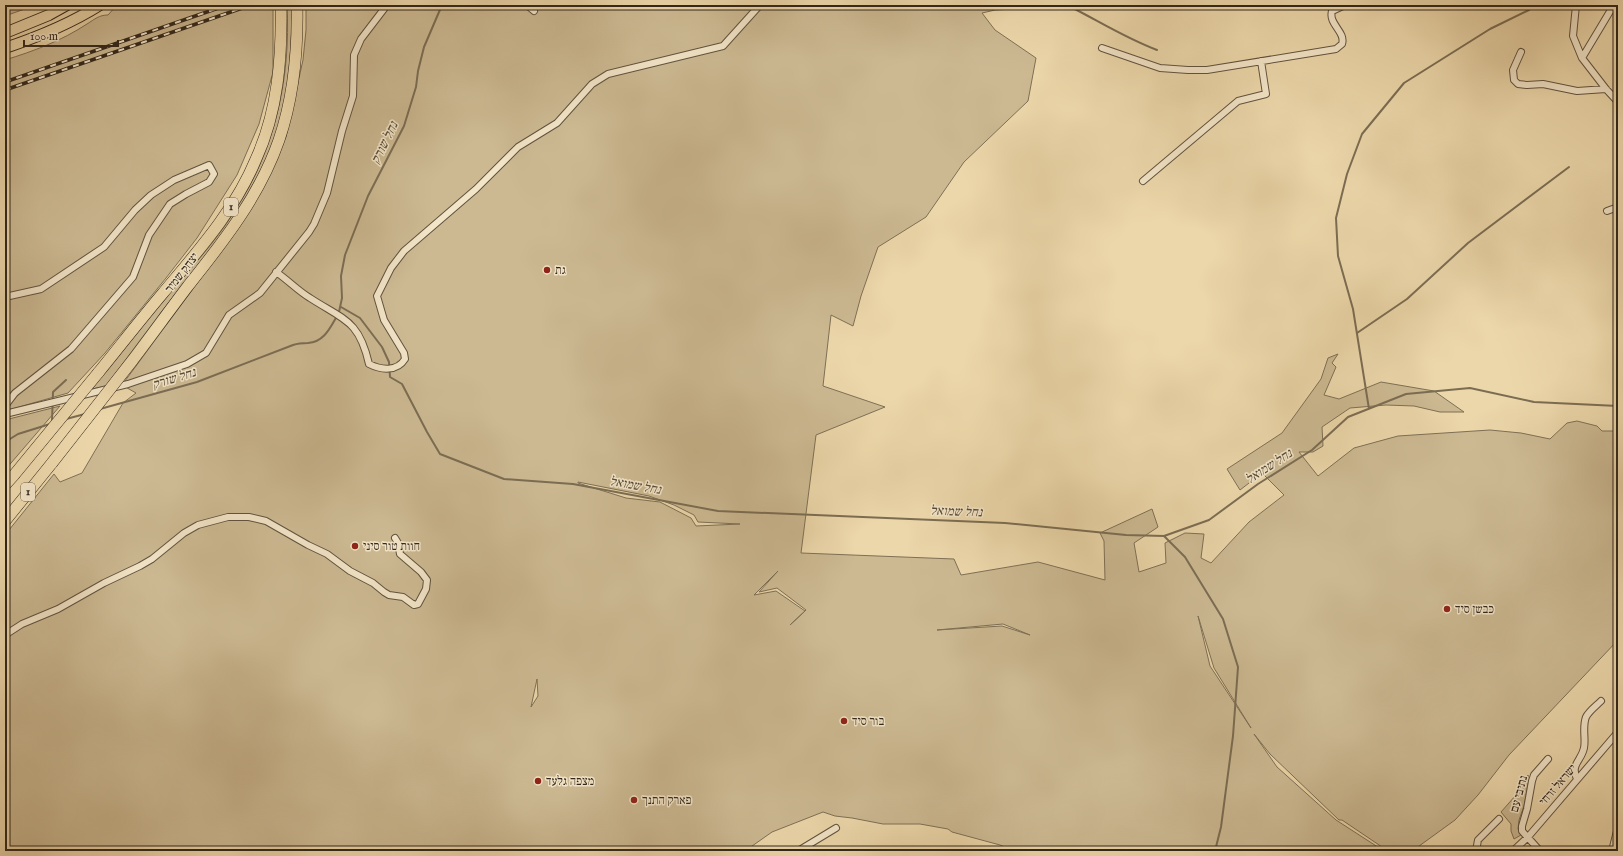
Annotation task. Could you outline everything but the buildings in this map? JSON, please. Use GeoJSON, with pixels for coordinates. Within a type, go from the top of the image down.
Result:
{"type":"FeatureCollection","features":[{"type":"Feature","properties":{"kind":"highway","name":"יצחק שמיר"},"geometry":{"type":"LineString","coordinates":[[5,485],[215,229],[231,206],[249,175],[263,142],[275,98],[280,62],[281,5]]}},
{"type":"Feature","properties":{"kind":"highway","name":"יצחק שמיר"},"geometry":{"type":"LineString","coordinates":[[5,520],[52,464],[132,361],[231,229],[250,201],[266,171],[279,140],[287,110],[293,82],[297,50],[297,5]]}},
{"type":"Feature","properties":{"kind":"main road"},"geometry":{"type":"LineString","coordinates":[[5,33],[50,15],[67,5]]}},
{"type":"Feature","properties":{"kind":"main road"},"geometry":{"type":"LineString","coordinates":[[5,48],[56,29],[82,17],[100,5]]}},
{"type":"Feature","properties":{"kind":"street"},"geometry":{"type":"LineString","coordinates":[[5,414],[128,384],[187,364],[206,353],[229,315],[260,293],[309,232],[321,208],[334,169],[342,132],[353,96],[354,55],[361,39],[387,5]]}},
{"type":"Feature","properties":{"kind":"street"},"geometry":{"type":"LineString","coordinates":[[527,5],[534,10]]}},
{"type":"Feature","properties":{"kind":"street"},"geometry":{"type":"LineString","coordinates":[[276,272],[309,298],[348,321],[360,338],[369,364],[385,369],[396,366],[405,359],[404,353],[384,320],[377,296],[391,268],[404,251],[476,189],[518,147],[557,123],[592,84],[608,74],[723,46],[760,5]]}},
{"type":"Feature","properties":{"kind":"street"},"geometry":{"type":"LineString","coordinates":[[1102,48],[1160,68],[1177,70],[1207,70],[1336,49],[1340,47],[1343,41],[1331,18],[1331,14],[1332,11],[1345,5]]}},
{"type":"Feature","properties":{"kind":"street"},"geometry":{"type":"LineString","coordinates":[[1576,5],[1573,36],[1582,58],[1618,102]]}},
{"type":"Feature","properties":{"kind":"street"},"geometry":{"type":"LineString","coordinates":[[1582,58],[1612,8],[1618,5]]}},
{"type":"Feature","properties":{"kind":"street"},"geometry":{"type":"LineString","coordinates":[[1521,52],[1513,70],[1514,80],[1518,84],[1542,84],[1577,91],[1606,89]]}},
{"type":"Feature","properties":{"kind":"street"},"geometry":{"type":"LineString","coordinates":[[1143,181],[1238,101],[1266,94],[1262,61]]}},
{"type":"Feature","properties":{"kind":"street"},"geometry":{"type":"LineString","coordinates":[[5,297],[41,289],[104,247],[135,210],[151,195],[174,180],[209,166],[214,174],[209,182],[170,204],[149,234],[133,277],[71,349],[15,393],[5,406]]}},
{"type":"Feature","properties":{"kind":"street"},"geometry":{"type":"LineString","coordinates":[[1607,211],[1618,207]]}},
{"type":"Feature","properties":{"kind":"street"},"geometry":{"type":"LineString","coordinates":[[5,635],[22,624],[58,609],[104,583],[140,566],[152,559],[184,533],[198,526],[228,517],[249,517],[266,521],[327,554],[350,571],[384,592],[403,597],[414,605],[418,604],[426,589],[427,580],[421,572],[400,554],[396,538]]}},
{"type":"Feature","properties":{"kind":"street"},"geometry":{"type":"LineString","coordinates":[[1577,779],[1574,770],[1584,747],[1585,722],[1587,716],[1601,701]]}},
{"type":"Feature","properties":{"kind":"street","name":"ישראל זרחי"},"geometry":{"type":"LineString","coordinates":[[1513,851],[1528,837],[1618,732]]}},
{"type":"Feature","properties":{"kind":"street","name":"נתיבי עם"},"geometry":{"type":"LineString","coordinates":[[1528,837],[1522,831],[1522,826],[1527,810],[1530,787],[1534,776],[1548,759]]}},
{"type":"Feature","properties":{"kind":"street"},"geometry":{"type":"LineString","coordinates":[[1476,851],[1478,840],[1499,819]]}},
{"type":"Feature","properties":{"kind":"street"},"geometry":{"type":"LineString","coordinates":[[1612,851],[1618,827]]}},
{"type":"Feature","properties":{"kind":"street"},"geometry":{"type":"LineString","coordinates":[[798,851],[836,828]]}},
{"type":"Feature","properties":{"kind":"street"},"geometry":{"type":"LineString","coordinates":[[1528,837],[1540,851]]}},
{"type":"Feature","properties":{"kind":"shaded area"},"geometry":{"type":"Polygon","coordinates":[[[10,5],[36,5],[5,16],[5,7],[10,5]]]}},
{"type":"Feature","properties":{"kind":"shaded area"},"geometry":{"type":"Polygon","coordinates":[[[117,5],[273,5],[273,72],[259,124],[237,175],[197,238],[105,353],[68,393],[5,411],[5,60],[37,49],[77,30],[97,18],[108,15],[117,5]]]}},
{"type":"Feature","properties":{"kind":"shaded area"},"geometry":{"type":"Polygon","coordinates":[[[287,5],[292,5],[291,44],[287,84],[279,124],[271,148],[261,170],[225,230],[106,386],[92,389],[210,245],[227,223],[248,189],[270,139],[283,86],[288,32],[287,5]]]}},
{"type":"Feature","properties":{"kind":"shaded area"},"geometry":{"type":"Polygon","coordinates":[[[306,5],[1017,5],[1015,9],[995,10],[982,13],[995,30],[1036,58],[1028,101],[964,162],[926,217],[878,247],[861,296],[853,326],[831,315],[823,386],[885,407],[816,435],[801,553],[954,559],[961,575],[1038,562],[1105,580],[1104,541],[1100,533],[1152,509],[1158,527],[1134,543],[1139,572],[1166,563],[1165,543],[1185,533],[1204,534],[1201,558],[1211,563],[1249,522],[1284,495],[1262,473],[1240,490],[1227,469],[1282,433],[1321,379],[1328,358],[1338,354],[1332,363],[1336,367],[1324,395],[1339,399],[1381,382],[1434,391],[1464,412],[1440,412],[1414,406],[1386,405],[1350,408],[1322,427],[1323,446],[1313,452],[1299,452],[1318,476],[1354,448],[1398,436],[1490,430],[1521,433],[1550,439],[1567,423],[1577,421],[1597,426],[1602,431],[1615,431],[1618,428],[1618,640],[1509,755],[1478,795],[1455,820],[1411,851],[1388,851],[1342,820],[1339,820],[1270,754],[1254,734],[1277,767],[1336,820],[1384,851],[1014,851],[1000,845],[952,832],[948,829],[920,824],[883,824],[835,816],[823,812],[772,832],[745,851],[5,851],[5,535],[54,474],[60,482],[82,473],[123,403],[136,393],[122,385],[238,228],[260,194],[286,137],[303,60],[306,30],[306,5]],[[578,482],[626,498],[660,502],[691,518],[696,526],[740,524],[698,522],[694,515],[674,505],[649,496],[578,482]],[[778,571],[754,595],[776,591],[805,611],[806,610],[777,588],[759,592],[778,571]],[[1198,616],[1210,666],[1251,728],[1214,668],[1198,616]],[[1003,624],[937,630],[1002,626],[1030,635],[1003,624]],[[537,679],[531,707],[538,696],[537,679]]]}},
{"type":"Feature","properties":{"kind":"shaded area"},"geometry":{"type":"Polygon","coordinates":[[[60,406],[5,470],[5,420],[60,406]]]}},
{"type":"Feature","properties":{"kind":"shaded area"},"geometry":{"type":"Polygon","coordinates":[[[1528,775],[1529,779],[1524,806],[1519,820],[1518,829],[1521,835],[1514,839],[1511,831],[1511,824],[1501,812],[1523,787],[1523,780],[1528,775]]]}},
{"type":"Feature","properties":{"kind":"waterway","name":"נחל שורק"},"geometry":{"type":"LineString","coordinates":[[339,312],[342,298],[341,276],[345,255],[368,196],[404,126],[416,87],[424,47],[442,5]]}},
{"type":"Feature","properties":{"kind":"waterway"},"geometry":{"type":"LineString","coordinates":[[1067,5],[1122,34],[1157,50]]}},
{"type":"Feature","properties":{"kind":"waterway"},"geometry":{"type":"LineString","coordinates":[[1369,409],[1353,309],[1338,256],[1336,218],[1347,174],[1362,134],[1404,83],[1490,29],[1529,10],[1534,5]]}},
{"type":"Feature","properties":{"kind":"waterway"},"geometry":{"type":"LineString","coordinates":[[1357,333],[1407,299],[1468,243],[1569,167]]}},
{"type":"Feature","properties":{"kind":"waterway","name":"נחל שמואל"},"geometry":{"type":"LineString","coordinates":[[341,307],[360,318],[382,347],[389,362],[390,377],[402,384],[440,454],[504,479],[573,484],[718,511],[1005,523],[1126,535],[1164,536],[1209,520],[1258,484],[1312,450],[1348,417],[1406,394],[1470,388],[1534,402],[1618,406]]}},
{"type":"Feature","properties":{"kind":"waterway","name":"נחל שורק"},"geometry":{"type":"LineString","coordinates":[[100,409],[197,382],[299,343],[314,342],[326,334],[337,316]]}},
{"type":"Feature","properties":{"kind":"waterway"},"geometry":{"type":"LineString","coordinates":[[52,421],[53,392],[66,380]]}},
{"type":"Feature","properties":{"kind":"waterway","name":"נחל שורק"},"geometry":{"type":"LineString","coordinates":[[66,419],[85,414]]}},
{"type":"Feature","properties":{"kind":"waterway","name":"נחל שורק"},"geometry":{"type":"LineString","coordinates":[[5,442],[18,434],[50,424]]}},
{"type":"Feature","properties":{"kind":"waterway"},"geometry":{"type":"LineString","coordinates":[[1164,536],[1185,557],[1223,619],[1238,667],[1233,736],[1221,827],[1215,851]]}},
{"type":"Feature","properties":{"kind":"railway"},"geometry":{"type":"LineString","coordinates":[[5,82],[227,5]]}},
{"type":"Feature","properties":{"kind":"railway"},"geometry":{"type":"LineString","coordinates":[[5,90],[251,5]]}},
{"type":"Feature","properties":{"kind":"place","name":"גת"},"geometry":{"type":"Point","coordinates":[547,270]}},
{"type":"Feature","properties":{"kind":"place","name":"חוות טור סיני"},"geometry":{"type":"Point","coordinates":[355,546]}},
{"type":"Feature","properties":{"kind":"place","name":"כבשן סיד"},"geometry":{"type":"Point","coordinates":[1447,609]}},
{"type":"Feature","properties":{"kind":"place","name":"בור סיד"},"geometry":{"type":"Point","coordinates":[844,721]}},
{"type":"Feature","properties":{"kind":"place","name":"מצפה גלעד"},"geometry":{"type":"Point","coordinates":[538,781]}},
{"type":"Feature","properties":{"kind":"place","name":"פארק התנך"},"geometry":{"type":"Point","coordinates":[634,800]}}]}
